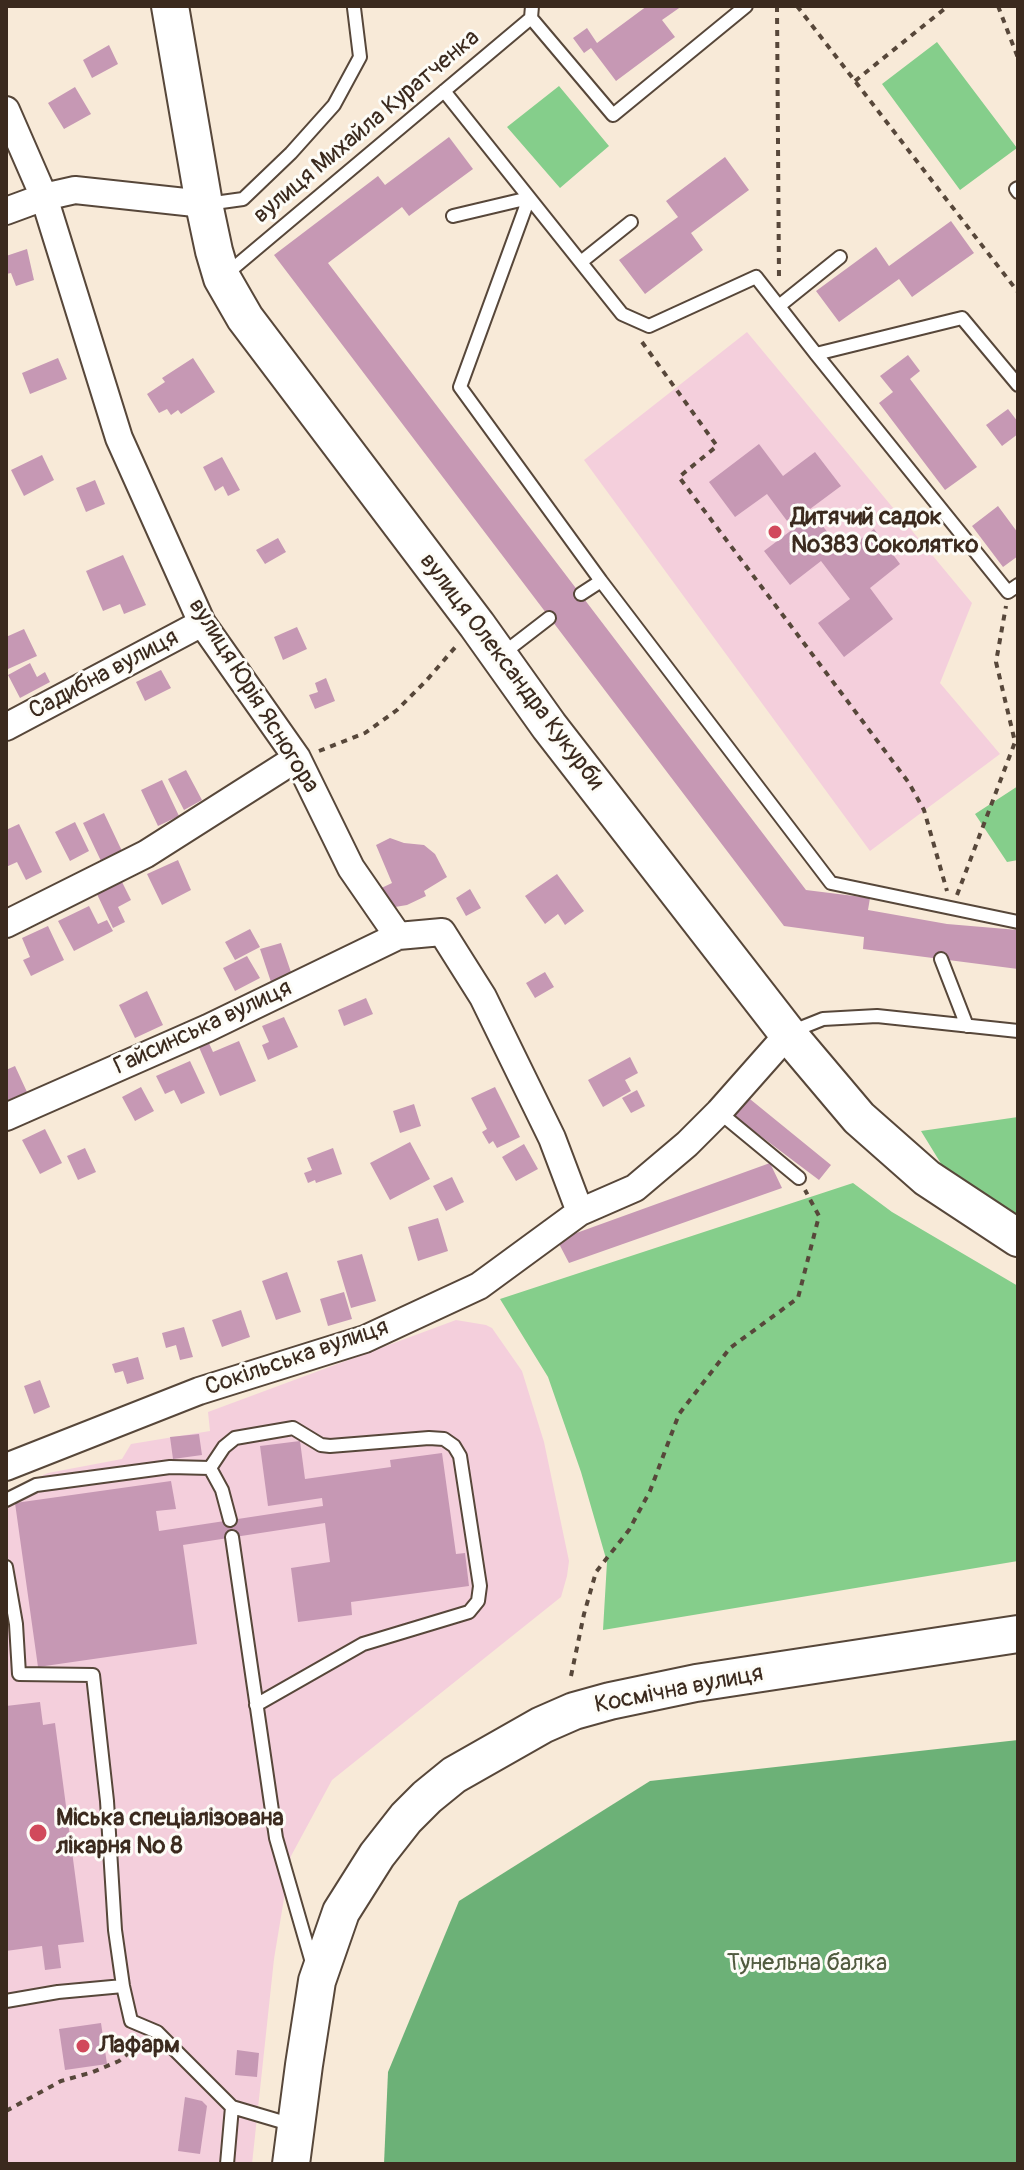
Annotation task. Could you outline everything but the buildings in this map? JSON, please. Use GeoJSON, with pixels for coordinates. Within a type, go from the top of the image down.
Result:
{"type":"FeatureCollection","features":[{"type":"Feature","properties":{"kind":"street","name":"вулиця Олександра Кукурби"},"geometry":{"type":"LineString","coordinates":[[170,6],[204,204],[222,278],[245,318],[477,625],[549,726],[788,1034],[870,1128],[927,1178],[1018,1238]]}},
{"type":"Feature","properties":{"kind":"street","name":"вулиця Юрія Ясногора"},"geometry":{"type":"LineString","coordinates":[[6,110],[44,197],[119,438],[202,623],[297,758],[351,868],[398,936]]}},
{"type":"Feature","properties":{"kind":"street"},"geometry":{"type":"LineString","coordinates":[[6,211],[75,190],[204,204]]}},
{"type":"Feature","properties":{"kind":"street","name":"Садибна вулиця"},"geometry":{"type":"LineString","coordinates":[[6,727],[202,623]]}},
{"type":"Feature","properties":{"kind":"street"},"geometry":{"type":"LineString","coordinates":[[6,924],[146,854],[297,758]]}},
{"type":"Feature","properties":{"kind":"street"},"geometry":{"type":"LineString","coordinates":[[398,936],[442,932],[483,997],[552,1138],[580,1212]]}},
{"type":"Feature","properties":{"kind":"street","name":"Гайсинська вулиця"},"geometry":{"type":"LineString","coordinates":[[6,1117],[208,1028],[398,936]]}},
{"type":"Feature","properties":{"kind":"street","name":"Сокільська вулиця"},"geometry":{"type":"LineString","coordinates":[[9,1462],[199,1391],[365,1339],[479,1286],[580,1212],[635,1188],[719,1112],[788,1034]]}},
{"type":"Feature","properties":{"kind":"street","name":"Космічна вулиця"},"geometry":{"type":"LineString","coordinates":[[291,2164],[317,1981],[341,1912],[377,1855],[406,1818],[454,1775],[542,1725],[574,1711],[610,1701],[696,1683],[1018,1634]]}},
{"type":"Feature","properties":{"kind":"lane"},"geometry":{"type":"LineString","coordinates":[[531,12],[613,115],[746,6]]}},
{"type":"Feature","properties":{"kind":"lane"},"geometry":{"type":"LineString","coordinates":[[204,204],[243,199],[291,153],[334,105],[360,57],[354,8]]}},
{"type":"Feature","properties":{"kind":"lane","name":"вулиця Михайла Куратченка"},"geometry":{"type":"LineString","coordinates":[[222,278],[444,91],[531,12]]}},
{"type":"Feature","properties":{"kind":"lane"},"geometry":{"type":"LineString","coordinates":[[444,91],[622,314],[649,326],[756,277],[816,354],[1013,589]]}},
{"type":"Feature","properties":{"kind":"lane"},"geometry":{"type":"LineString","coordinates":[[453,216],[529,198]]}},
{"type":"Feature","properties":{"kind":"lane"},"geometry":{"type":"LineString","coordinates":[[529,198],[460,387],[601,581],[831,883],[1018,922]]}},
{"type":"Feature","properties":{"kind":"lane"},"geometry":{"type":"LineString","coordinates":[[581,262],[631,222]]}},
{"type":"Feature","properties":{"kind":"lane"},"geometry":{"type":"LineString","coordinates":[[779,306],[840,257]]}},
{"type":"Feature","properties":{"kind":"lane"},"geometry":{"type":"LineString","coordinates":[[816,354],[962,318],[1018,385]]}},
{"type":"Feature","properties":{"kind":"lane"},"geometry":{"type":"LineString","coordinates":[[581,594],[601,581]]}},
{"type":"Feature","properties":{"kind":"lane"},"geometry":{"type":"LineString","coordinates":[[499,656],[549,618]]}},
{"type":"Feature","properties":{"kind":"lane"},"geometry":{"type":"LineString","coordinates":[[947,924],[952,909]]}},
{"type":"Feature","properties":{"kind":"lane"},"geometry":{"type":"LineString","coordinates":[[941,959],[967,1026]]}},
{"type":"Feature","properties":{"kind":"lane"},"geometry":{"type":"LineString","coordinates":[[788,1034],[823,1019],[877,1016],[1018,1031]]}},
{"type":"Feature","properties":{"kind":"lane"},"geometry":{"type":"LineString","coordinates":[[719,1112],[799,1178]]}},
{"type":"Feature","properties":{"kind":"lane"},"geometry":{"type":"LineString","coordinates":[[210,1468],[224,1447],[235,1438],[293,1428],[321,1445],[330,1446],[444,1439],[454,1446],[460,1456],[480,1586],[478,1601],[469,1612],[363,1644],[256,1705]]}},
{"type":"Feature","properties":{"kind":"lane"},"geometry":{"type":"LineString","coordinates":[[6,1500],[36,1485],[170,1467],[210,1468]]}},
{"type":"Feature","properties":{"kind":"lane"},"geometry":{"type":"LineString","coordinates":[[210,1468],[222,1490],[230,1520]]}},
{"type":"Feature","properties":{"kind":"lane"},"geometry":{"type":"LineString","coordinates":[[232,1537],[276,1838],[317,1981]]}},
{"type":"Feature","properties":{"kind":"lane"},"geometry":{"type":"LineString","coordinates":[[6,1567],[16,1624],[12,1675],[93,1675],[107,1801],[115,1930],[131,2021],[157,2032],[232,2107],[295,2125]]}},
{"type":"Feature","properties":{"kind":"lane"},"geometry":{"type":"LineString","coordinates":[[6,2001],[123,1986]]}},
{"type":"Feature","properties":{"kind":"lane"},"geometry":{"type":"LineString","coordinates":[[227,2164],[232,2107]]}},
{"type":"Feature","properties":{"kind":"path"},"geometry":{"type":"LineString","coordinates":[[777,6],[779,306]]}},
{"type":"Feature","properties":{"kind":"path"},"geometry":{"type":"LineString","coordinates":[[797,6],[1018,292]]}},
{"type":"Feature","properties":{"kind":"path"},"geometry":{"type":"LineString","coordinates":[[855,81],[948,6]]}},
{"type":"Feature","properties":{"kind":"path"},"geometry":{"type":"LineString","coordinates":[[998,6],[1018,58]]}},
{"type":"Feature","properties":{"kind":"path"},"geometry":{"type":"LineString","coordinates":[[622,314],[717,446],[679,477],[909,783],[924,810],[952,909]]}},
{"type":"Feature","properties":{"kind":"path"},"geometry":{"type":"LineString","coordinates":[[952,909],[1015,742],[996,662],[1013,589]]}},
{"type":"Feature","properties":{"kind":"path"},"geometry":{"type":"LineString","coordinates":[[297,758],[365,733],[397,710],[477,625]]}},
{"type":"Feature","properties":{"kind":"path"},"geometry":{"type":"LineString","coordinates":[[571,1676],[596,1572],[629,1530],[643,1504],[679,1414],[730,1348],[798,1298],[819,1216],[799,1178]]}},
{"type":"Feature","properties":{"kind":"path"},"geometry":{"type":"LineString","coordinates":[[6,2111],[61,2081],[119,2061],[157,2032]]}},
{"type":"Feature","properties":{"kind":"shaded area","name":"Дитячий садок №383 Соколятко"},"geometry":{"type":"Polygon","coordinates":[[[747,332],[972,603],[940,683],[1000,754],[870,851],[584,460],[747,332]]]}},
{"type":"Feature","properties":{"kind":"shaded area"},"geometry":{"type":"Polygon","coordinates":[[[456,1320],[492,1328],[522,1371],[544,1442],[569,1561],[561,1597],[332,1780],[291,1856],[274,1959],[252,2164],[6,2164],[6,1491],[48,1473],[122,1459],[131,1444],[210,1431],[208,1412],[456,1320]]]}},
{"type":"Feature","properties":{"kind":"green space"},"geometry":{"type":"Polygon","coordinates":[[[937,42],[1017,148],[960,190],[882,84],[937,42]]]}},
{"type":"Feature","properties":{"kind":"green space"},"geometry":{"type":"Polygon","coordinates":[[[559,86],[609,146],[560,188],[507,127],[559,86]]]}},
{"type":"Feature","properties":{"kind":"green space"},"geometry":{"type":"Polygon","coordinates":[[[1018,786],[1018,860],[1007,862],[975,814],[1018,786]]]}},
{"type":"Feature","properties":{"kind":"green space"},"geometry":{"type":"Polygon","coordinates":[[[1018,1117],[1018,1223],[959,1193],[921,1131],[1018,1117]]]}},
{"type":"Feature","properties":{"kind":"green space"},"geometry":{"type":"Polygon","coordinates":[[[853,1183],[892,1212],[1018,1286],[1018,1561],[603,1630],[607,1562],[581,1472],[548,1377],[500,1299],[853,1183]]]}},
{"type":"Feature","properties":{"kind":"green space","name":"Тунельна балка"},"geometry":{"type":"Polygon","coordinates":[[[1018,1740],[1018,2164],[384,2164],[388,2072],[459,1901],[650,1781],[1018,1740]]]}},
{"type":"Feature","properties":{"kind":"place","name":"Дитячий садок №383 Соколятко"},"geometry":{"type":"Point","coordinates":[775,532]}},
{"type":"Feature","properties":{"kind":"place","name":"Міська спеціалізована лікарня № 8"},"geometry":{"type":"Point","coordinates":[38,1833]}},
{"type":"Feature","properties":{"kind":"place","name":"Лафарм"},"geometry":{"type":"Point","coordinates":[83,2046]}}]}
